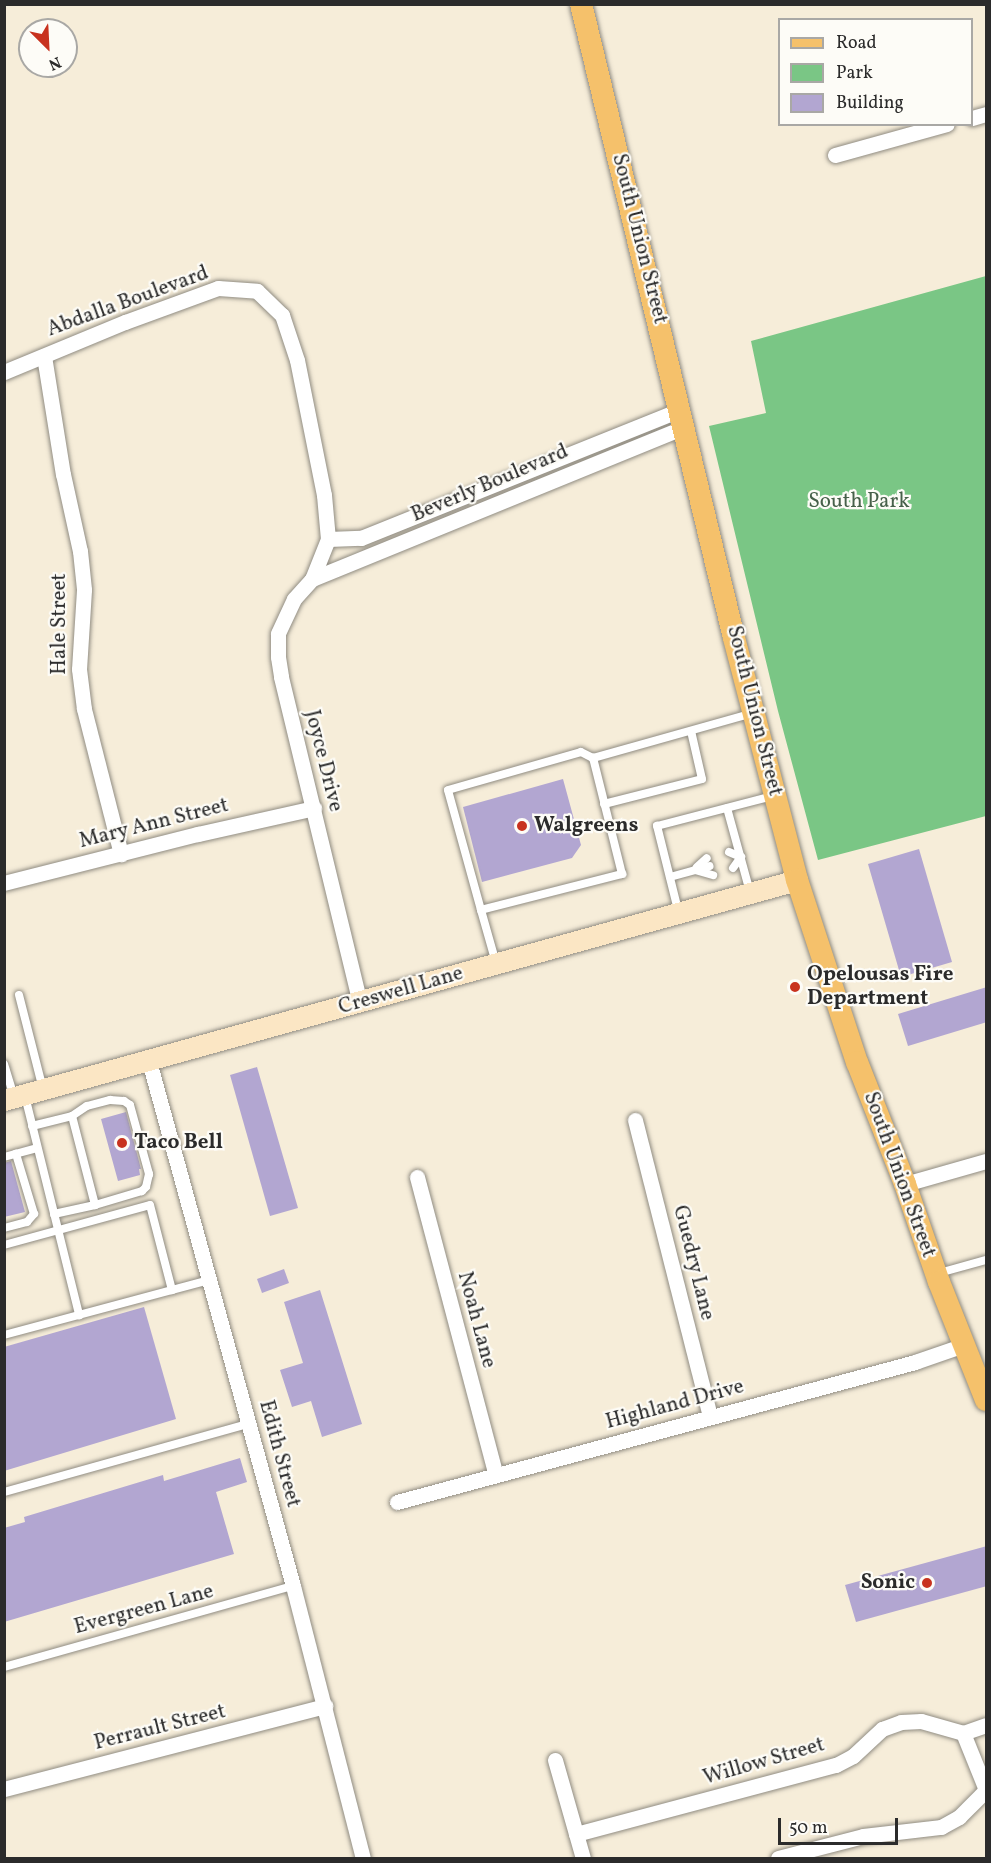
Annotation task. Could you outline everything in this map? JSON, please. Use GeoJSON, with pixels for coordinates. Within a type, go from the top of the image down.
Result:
{"type":"FeatureCollection","features":[{"type":"Feature","properties":{"kind":"main road","name":"South Union Street"},"geometry":{"type":"LineString","coordinates":[[581,4],[797,880],[857,1062],[905,1184],[936,1274],[984,1388]]}},
{"type":"Feature","properties":{"kind":"main road","name":"Creswell Lane"},"geometry":{"type":"LineString","coordinates":[[21,1096],[797,880]]}},
{"type":"Feature","properties":{"kind":"street"},"geometry":{"type":"LineString","coordinates":[[835,155],[940,126]]}},
{"type":"Feature","properties":{"kind":"street","name":"Abdalla Boulevard"},"geometry":{"type":"LineString","coordinates":[[4,372],[135,317],[218,288],[257,291],[282,315],[297,360],[324,495],[328,540]]}},
{"type":"Feature","properties":{"kind":"street","name":"Hale Street"},"geometry":{"type":"LineString","coordinates":[[44,356],[63,474],[80,551],[84,590],[79,669],[84,709],[121,854]]}},
{"type":"Feature","properties":{"kind":"street","name":"Beverly Boulevard"},"geometry":{"type":"LineString","coordinates":[[328,540],[361,538],[682,418]]}},
{"type":"Feature","properties":{"kind":"street","name":"Beverly Boulevard"},"geometry":{"type":"LineString","coordinates":[[312,579],[370,557],[682,418]]}},
{"type":"Feature","properties":{"kind":"street"},"geometry":{"type":"LineString","coordinates":[[361,538],[370,557]]}},
{"type":"Feature","properties":{"kind":"street","name":"Joyce Drive"},"geometry":{"type":"LineString","coordinates":[[328,540],[312,579],[294,599],[278,634],[281,677],[360,1003]]}},
{"type":"Feature","properties":{"kind":"street","name":"Mary Ann Street"},"geometry":{"type":"LineString","coordinates":[[4,883],[233,825],[314,808]]}},
{"type":"Feature","properties":{"kind":"street","name":"Edith Street"},"geometry":{"type":"LineString","coordinates":[[149,1061],[293,1586],[363,1858]]}},
{"type":"Feature","properties":{"kind":"street","name":"Guedry Lane"},"geometry":{"type":"LineString","coordinates":[[635,1120],[710,1417]]}},
{"type":"Feature","properties":{"kind":"street"},"geometry":{"type":"LineString","coordinates":[[905,1184],[987,1161]]}},
{"type":"Feature","properties":{"kind":"street","name":"Noah Lane"},"geometry":{"type":"LineString","coordinates":[[417,1177],[496,1475]]}},
{"type":"Feature","properties":{"kind":"street","name":"Highland Drive"},"geometry":{"type":"LineString","coordinates":[[396,1502],[915,1362],[964,1345]]}},
{"type":"Feature","properties":{"kind":"street","name":"Perrault Street"},"geometry":{"type":"LineString","coordinates":[[4,1789],[325,1706]]}},
{"type":"Feature","properties":{"kind":"street","name":"Willow Street"},"geometry":{"type":"LineString","coordinates":[[576,1834],[836,1765],[853,1756],[882,1729],[901,1722],[921,1721],[963,1733]]}},
{"type":"Feature","properties":{"kind":"street"},"geometry":{"type":"LineString","coordinates":[[778,1858],[863,1836],[941,1827],[959,1817],[987,1790],[963,1733],[987,1725]]}},
{"type":"Feature","properties":{"kind":"street"},"geometry":{"type":"LineString","coordinates":[[555,1760],[583,1858]]}},
{"type":"Feature","properties":{"kind":"lane"},"geometry":{"type":"LineString","coordinates":[[495,963],[448,789],[581,752],[593,758],[754,713]]}},
{"type":"Feature","properties":{"kind":"lane"},"geometry":{"type":"LineString","coordinates":[[604,804],[702,779],[691,730]]}},
{"type":"Feature","properties":{"kind":"lane"},"geometry":{"type":"LineString","coordinates":[[481,910],[622,874],[593,758]]}},
{"type":"Feature","properties":{"kind":"lane"},"geometry":{"type":"LineString","coordinates":[[679,913],[657,826],[775,795]]}},
{"type":"Feature","properties":{"kind":"lane"},"geometry":{"type":"LineString","coordinates":[[727,808],[750,893]]}},
{"type":"Feature","properties":{"kind":"lane"},"geometry":{"type":"LineString","coordinates":[[729,856],[741,857]]}},
{"type":"Feature","properties":{"kind":"lane"},"geometry":{"type":"LineString","coordinates":[[733,868],[741,857]]}},
{"type":"Feature","properties":{"kind":"lane"},"geometry":{"type":"LineString","coordinates":[[670,877],[694,870],[709,862]]}},
{"type":"Feature","properties":{"kind":"lane"},"geometry":{"type":"LineString","coordinates":[[694,870],[713,875]]}},
{"type":"Feature","properties":{"kind":"lane"},"geometry":{"type":"LineString","coordinates":[[18,995],[21,1096]]}},
{"type":"Feature","properties":{"kind":"lane"},"geometry":{"type":"LineString","coordinates":[[4,1064],[21,1096],[32,1126],[79,1315]]}},
{"type":"Feature","properties":{"kind":"lane"},"geometry":{"type":"LineString","coordinates":[[32,1126],[72,1116],[87,1106],[110,1100],[124,1101],[129,1105],[149,1174],[146,1187],[142,1191],[54,1215]]}},
{"type":"Feature","properties":{"kind":"lane"},"geometry":{"type":"LineString","coordinates":[[72,1116],[95,1205]]}},
{"type":"Feature","properties":{"kind":"lane"},"geometry":{"type":"LineString","coordinates":[[4,1157],[37,1148]]}},
{"type":"Feature","properties":{"kind":"lane"},"geometry":{"type":"LineString","coordinates":[[4,1228],[33,1217],[16,1154]]}},
{"type":"Feature","properties":{"kind":"lane"},"geometry":{"type":"LineString","coordinates":[[4,1245],[150,1205],[172,1290]]}},
{"type":"Feature","properties":{"kind":"lane"},"geometry":{"type":"LineString","coordinates":[[936,1274],[987,1260]]}},
{"type":"Feature","properties":{"kind":"lane"},"geometry":{"type":"LineString","coordinates":[[4,1335],[210,1280]]}},
{"type":"Feature","properties":{"kind":"lane"},"geometry":{"type":"LineString","coordinates":[[4,1492],[249,1424]]}},
{"type":"Feature","properties":{"kind":"lane","name":"Evergreen Lane"},"geometry":{"type":"LineString","coordinates":[[4,1667],[293,1586]]}},
{"type":"Feature","properties":{"kind":"green space","name":"South Park"},"geometry":{"type":"Polygon","coordinates":[[[986,276],[986,816],[818,860],[778,711],[709,426],[766,413],[751,341],[986,276]]]}},
{"type":"Feature","properties":{"kind":"building","name":"Walgreens"},"geometry":{"type":"Polygon","coordinates":[[[563,779],[581,845],[572,858],[482,882],[463,807],[563,779]]]}},
{"type":"Feature","properties":{"kind":"building"},"geometry":{"type":"Polygon","coordinates":[[[919,849],[952,962],[901,977],[868,864],[919,849]]]}},
{"type":"Feature","properties":{"kind":"building"},"geometry":{"type":"Polygon","coordinates":[[[987,987],[987,1022],[908,1046],[898,1014],[987,987]]]}},
{"type":"Feature","properties":{"kind":"building"},"geometry":{"type":"Polygon","coordinates":[[[257,1067],[298,1208],[270,1216],[230,1075],[257,1067]]]}},
{"type":"Feature","properties":{"kind":"building","name":"Taco Bell"},"geometry":{"type":"Polygon","coordinates":[[[126,1112],[141,1169],[139,1169],[140,1175],[118,1181],[101,1119],[126,1112]]]}},
{"type":"Feature","properties":{"kind":"building"},"geometry":{"type":"Polygon","coordinates":[[[11,1161],[25,1212],[4,1217],[4,1163],[11,1161]]]}},
{"type":"Feature","properties":{"kind":"building"},"geometry":{"type":"Polygon","coordinates":[[[284,1269],[289,1283],[262,1293],[257,1279],[284,1269]]]}},
{"type":"Feature","properties":{"kind":"building"},"geometry":{"type":"Polygon","coordinates":[[[320,1290],[362,1424],[322,1437],[311,1401],[292,1407],[280,1370],[303,1363],[284,1302],[320,1290]]]}},
{"type":"Feature","properties":{"kind":"building"},"geometry":{"type":"Polygon","coordinates":[[[144,1307],[176,1419],[4,1471],[4,1347],[144,1307]]]}},
{"type":"Feature","properties":{"kind":"building"},"geometry":{"type":"Polygon","coordinates":[[[240,1458],[247,1482],[216,1492],[234,1554],[4,1622],[4,1528],[25,1522],[24,1517],[163,1475],[164,1481],[240,1458]]]}},
{"type":"Feature","properties":{"kind":"building"},"geometry":{"type":"Polygon","coordinates":[[[987,1546],[987,1586],[856,1622],[845,1585],[987,1546]]]}},
{"type":"Feature","properties":{"kind":"place","name":"Walgreens"},"geometry":{"type":"Point","coordinates":[522,826]}},
{"type":"Feature","properties":{"kind":"place","name":"Opelousas Fire Department"},"geometry":{"type":"Point","coordinates":[795,987]}},
{"type":"Feature","properties":{"kind":"place","name":"Taco Bell"},"geometry":{"type":"Point","coordinates":[122,1143]}},
{"type":"Feature","properties":{"kind":"place","name":"Sonic"},"geometry":{"type":"Point","coordinates":[927,1583]}}]}
